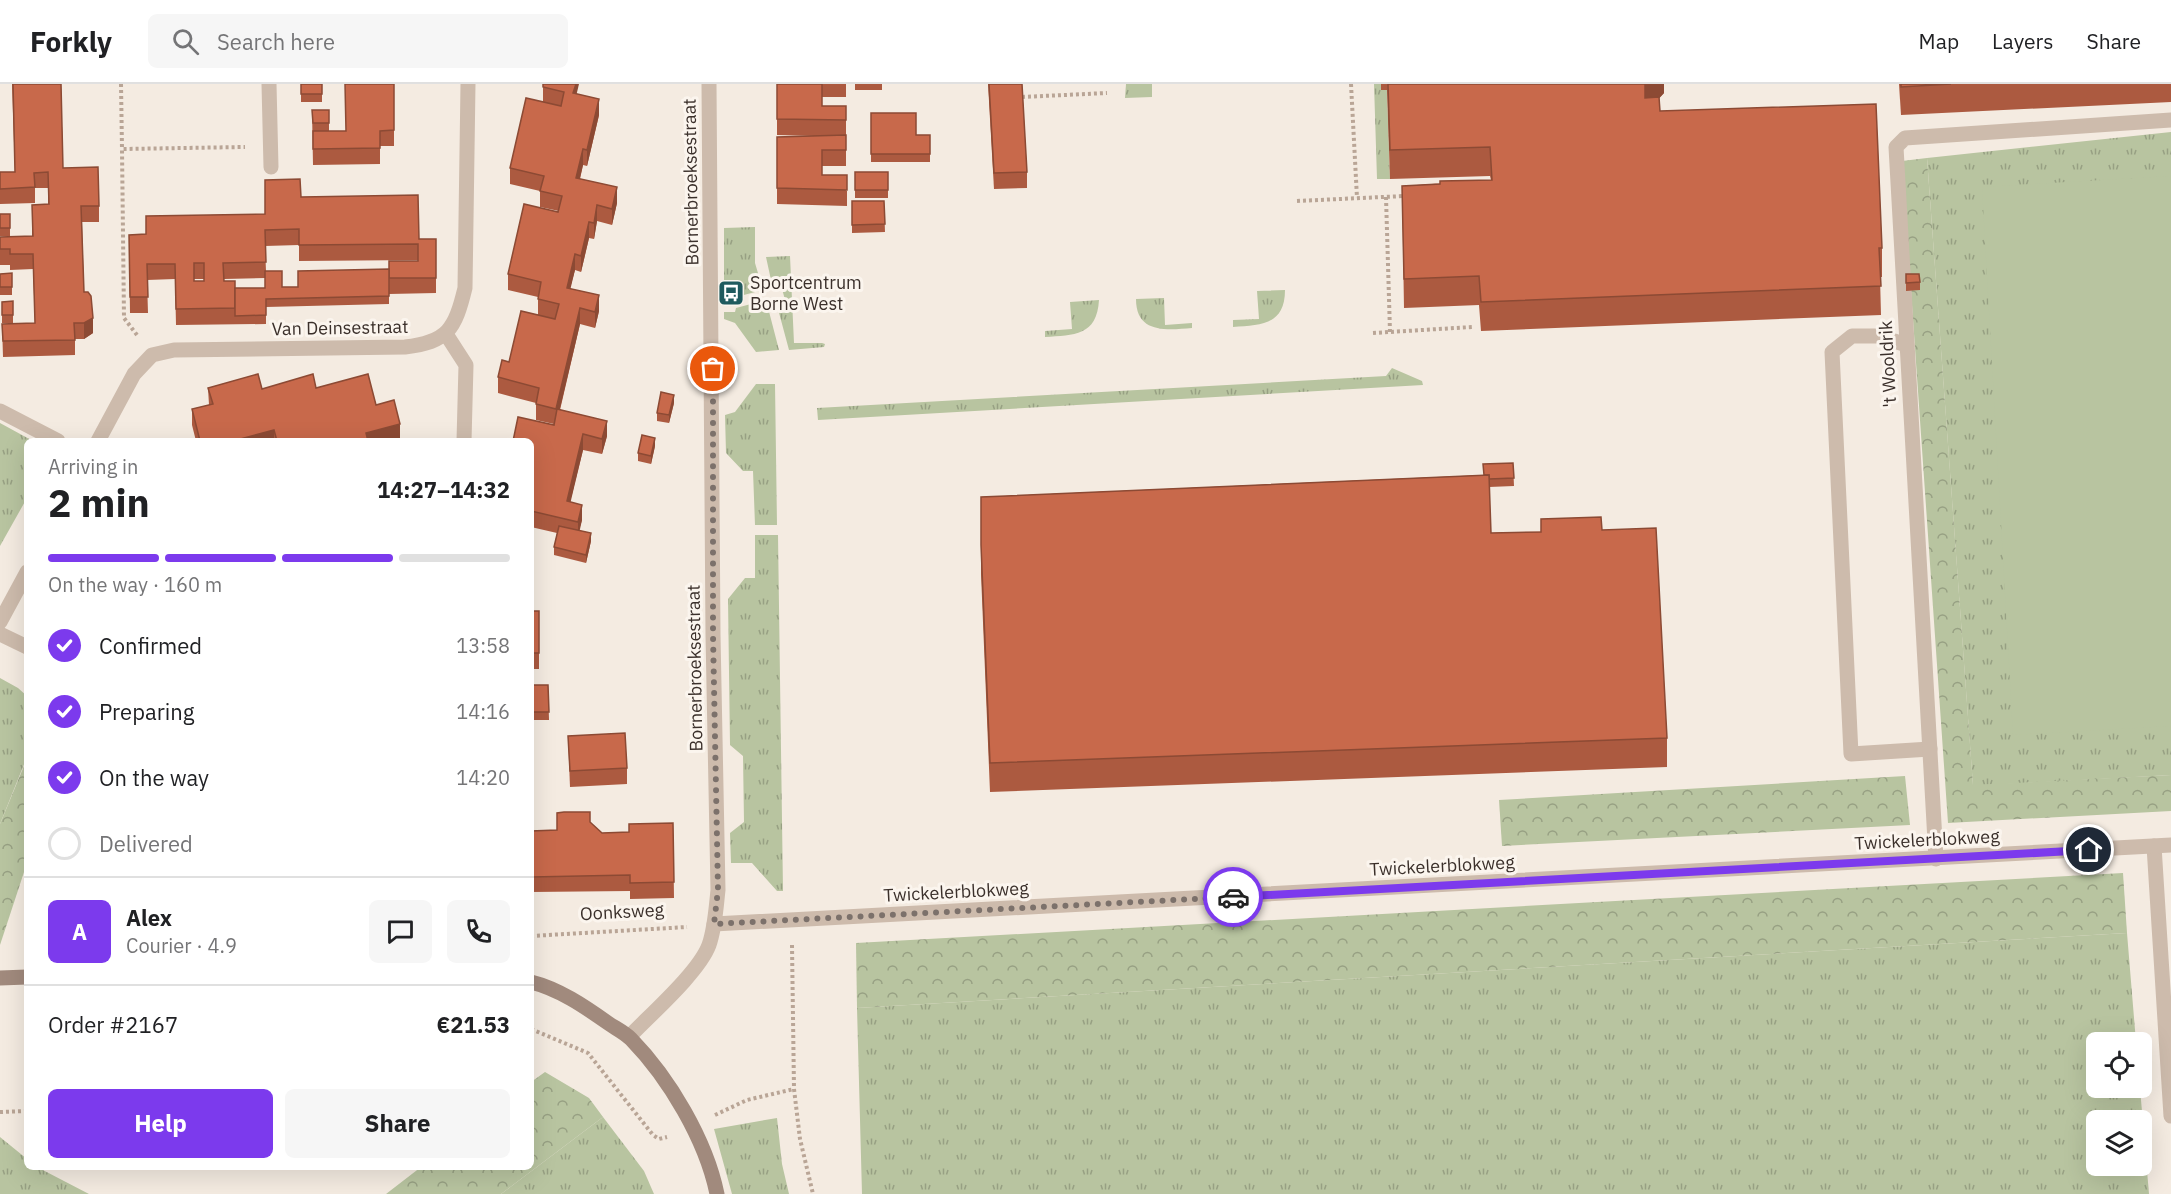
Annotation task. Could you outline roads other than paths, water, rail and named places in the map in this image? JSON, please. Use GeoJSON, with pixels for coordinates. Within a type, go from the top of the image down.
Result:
{"type":"FeatureCollection","features":[{"type":"Feature","properties":{"kind":"main road"},"geometry":{"type":"LineString","coordinates":[[0,978],[24,977]]}},
{"type":"Feature","properties":{"kind":"main road"},"geometry":{"type":"LineString","coordinates":[[534,983],[575,1000],[629,1037],[663,1077],[693,1125],[717,1194]]}},
{"type":"Feature","properties":{"kind":"street"},"geometry":{"type":"LineString","coordinates":[[269,84],[271,167]]}},
{"type":"Feature","properties":{"kind":"street"},"geometry":{"type":"LineString","coordinates":[[464,438],[466,365],[446,334],[459,312],[465,288],[468,84]]}},
{"type":"Feature","properties":{"kind":"street","name":"Bornerbroeksestraat"},"geometry":{"type":"LineString","coordinates":[[629,1037],[700,962],[709,945],[718,890],[713,635],[709,84]]}},
{"type":"Feature","properties":{"kind":"street","name":"'t Wooldrik"},"geometry":{"type":"LineString","coordinates":[[1936,859],[1896,147],[1905,138],[2171,120]]}},
{"type":"Feature","properties":{"kind":"street","name":"Van Deinsestraat"},"geometry":{"type":"LineString","coordinates":[[100,438],[134,374],[152,355],[174,350],[405,347],[427,345],[446,334]]}},
{"type":"Feature","properties":{"kind":"street"},"geometry":{"type":"LineString","coordinates":[[1907,345],[1878,336],[1852,336],[1832,352],[1851,754],[1930,749]]}},
{"type":"Feature","properties":{"kind":"street"},"geometry":{"type":"LineString","coordinates":[[0,411],[52,438]]}},
{"type":"Feature","properties":{"kind":"street"},"geometry":{"type":"LineString","coordinates":[[0,622],[24,578]]}},
{"type":"Feature","properties":{"kind":"street"},"geometry":{"type":"LineString","coordinates":[[0,634],[24,646]]}},
{"type":"Feature","properties":{"kind":"street","name":"Twickelerblokweg"},"geometry":{"type":"LineString","coordinates":[[714,924],[2171,845]]}},
{"type":"Feature","properties":{"kind":"street"},"geometry":{"type":"LineString","coordinates":[[2154,846],[2171,1116]]}},
{"type":"Feature","properties":{"kind":"place","name":"Sportcentrum Borne West"},"geometry":{"type":"Point","coordinates":[731,293]}}]}
